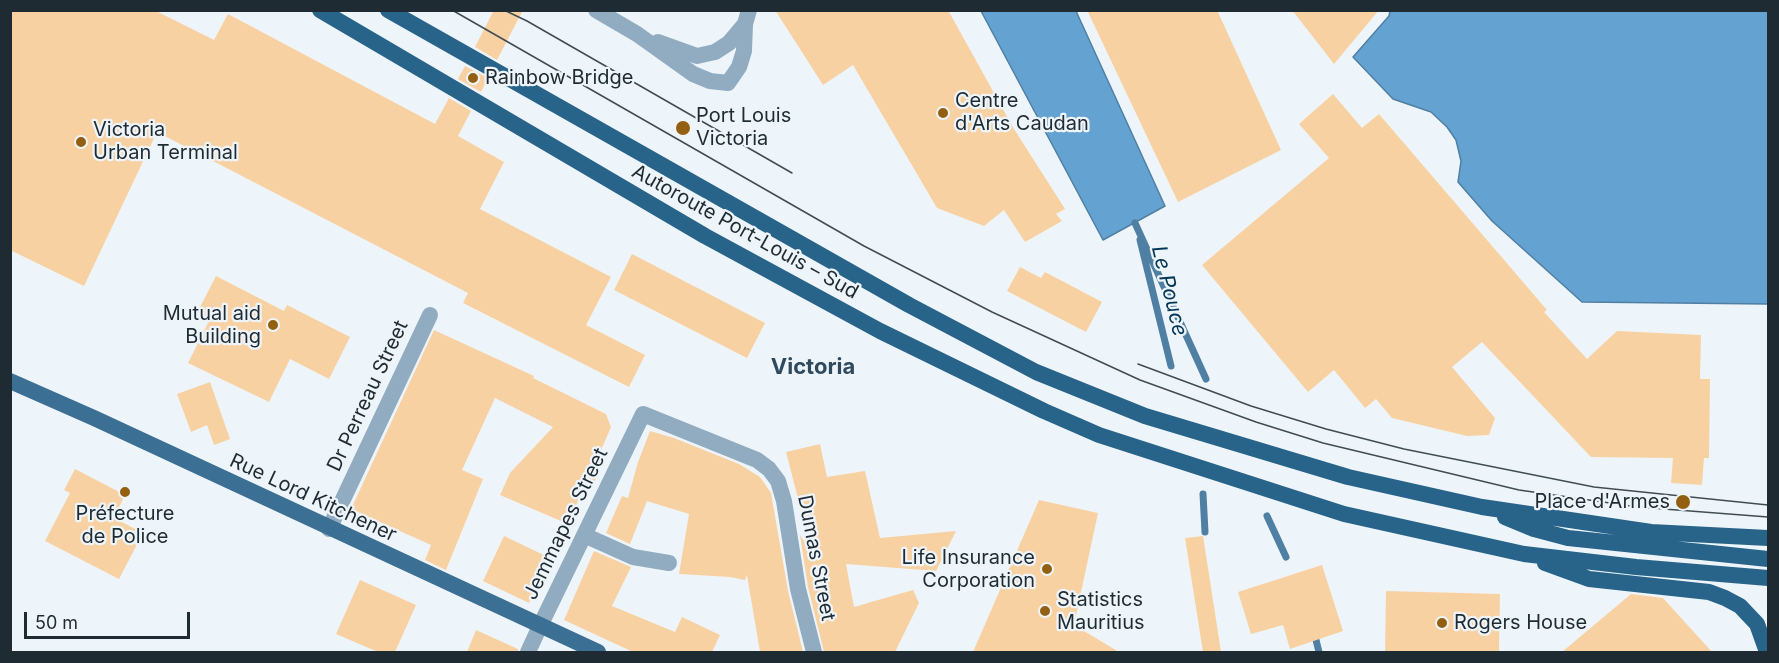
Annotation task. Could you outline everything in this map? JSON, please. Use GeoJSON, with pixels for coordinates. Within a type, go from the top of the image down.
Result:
{"type":"FeatureCollection","features":[{"type":"Feature","properties":{"kind":"highway","name":"Autoroute Port-Louis – Sud"},"geometry":{"type":"LineString","coordinates":[[320,10],[705,236],[880,331],[1044,411],[1100,435],[1344,514],[1524,554]]}},
{"type":"Feature","properties":{"kind":"highway","name":"Autoroute Port-Louis – Sud"},"geometry":{"type":"LineString","coordinates":[[388,10],[909,305],[1036,372],[1145,416],[1272,456],[1348,477],[1482,507]]}},
{"type":"Feature","properties":{"kind":"highway"},"geometry":{"type":"LineString","coordinates":[[1482,507],[1651,532],[1768,538]]}},
{"type":"Feature","properties":{"kind":"highway"},"geometry":{"type":"LineString","coordinates":[[1482,507],[1534,529],[1568,538],[1768,560]]}},
{"type":"Feature","properties":{"kind":"highway"},"geometry":{"type":"LineString","coordinates":[[1524,554],[1636,567],[1768,578]]}},
{"type":"Feature","properties":{"kind":"highway"},"geometry":{"type":"LineString","coordinates":[[1524,554],[1589,579],[1709,592],[1725,598],[1740,606],[1758,624],[1767,652]]}},
{"type":"Feature","properties":{"kind":"main road","name":"Rue Lord Kitchener"},"geometry":{"type":"LineString","coordinates":[[10,381],[598,652]]}},
{"type":"Feature","properties":{"kind":"street"},"geometry":{"type":"LineString","coordinates":[[596,10],[637,34],[693,74],[710,81],[728,83],[739,68],[744,51],[747,17]]}},
{"type":"Feature","properties":{"kind":"street"},"geometry":{"type":"LineString","coordinates":[[637,34],[697,56],[715,52],[729,43],[747,17]]}},
{"type":"Feature","properties":{"kind":"street","name":"Dr Perreau Street"},"geometry":{"type":"LineString","coordinates":[[329,529],[430,315]]}},
{"type":"Feature","properties":{"kind":"street","name":"Jemmapes Street"},"geometry":{"type":"LineString","coordinates":[[528,652],[643,414]]}},
{"type":"Feature","properties":{"kind":"street","name":"Dumas Street"},"geometry":{"type":"LineString","coordinates":[[643,414],[757,460],[769,469],[778,481],[784,501],[798,589],[814,652]]}},
{"type":"Feature","properties":{"kind":"street"},"geometry":{"type":"LineString","coordinates":[[584,535],[633,558],[669,563]]}},
{"type":"Feature","properties":{"kind":"water"},"geometry":{"type":"Polygon","coordinates":[[[981,11],[1076,11],[1165,206],[1103,240],[981,11]]]}},
{"type":"Feature","properties":{"kind":"water"},"geometry":{"type":"Polygon","coordinates":[[[1390,11],[1768,11],[1768,304],[1582,302],[1492,221],[1458,182],[1461,161],[1456,140],[1447,127],[1431,112],[1393,99],[1353,57],[1389,16],[1390,11]]]}},
{"type":"Feature","properties":{"kind":"building"},"geometry":{"type":"Polygon","coordinates":[[[10,10],[154,10],[214,40],[228,14],[435,124],[449,98],[471,111],[458,136],[504,162],[480,209],[611,277],[586,325],[645,355],[629,387],[463,303],[468,293],[157,132],[84,286],[10,250],[10,10]]]}},
{"type":"Feature","properties":{"kind":"building"},"geometry":{"type":"Polygon","coordinates":[[[494,10],[523,10],[497,60],[475,47],[494,10]]]}},
{"type":"Feature","properties":{"kind":"building","name":"Centre d'Arts Caudan"},"geometry":{"type":"Polygon","coordinates":[[[775,10],[948,10],[1014,129],[1065,209],[1056,214],[1062,221],[1025,242],[1004,210],[984,226],[937,208],[853,65],[823,85],[775,10]]]}},
{"type":"Feature","properties":{"kind":"building"},"geometry":{"type":"Polygon","coordinates":[[[1087,10],[1217,10],[1281,150],[1178,202],[1087,10]]]}},
{"type":"Feature","properties":{"kind":"building"},"geometry":{"type":"Polygon","coordinates":[[[1292,10],[1379,10],[1334,64],[1292,10]]]}},
{"type":"Feature","properties":{"kind":"building"},"geometry":{"type":"Polygon","coordinates":[[[465,66],[488,78],[481,92],[458,79],[465,66]]]}},
{"type":"Feature","properties":{"kind":"building"},"geometry":{"type":"Polygon","coordinates":[[[1333,94],[1362,128],[1379,114],[1547,310],[1544,312],[1587,359],[1617,331],[1701,335],[1700,379],[1710,379],[1709,458],[1704,458],[1702,485],[1671,483],[1673,458],[1591,457],[1482,342],[1452,367],[1495,418],[1489,435],[1467,436],[1392,418],[1376,399],[1365,408],[1334,370],[1308,392],[1202,265],[1329,158],[1299,124],[1333,94]]]}},
{"type":"Feature","properties":{"kind":"building"},"geometry":{"type":"Polygon","coordinates":[[[632,254],[765,323],[747,358],[614,290],[632,254]]]}},
{"type":"Feature","properties":{"kind":"building"},"geometry":{"type":"Polygon","coordinates":[[[1020,267],[1041,278],[1045,272],[1102,302],[1086,332],[1007,291],[1020,267]]]}},
{"type":"Feature","properties":{"kind":"building","name":"Mutual aid Building"},"geometry":{"type":"Polygon","coordinates":[[[216,276],[284,311],[287,305],[350,337],[329,379],[290,359],[269,402],[188,363],[210,319],[197,313],[216,276]]]}},
{"type":"Feature","properties":{"kind":"building"},"geometry":{"type":"Polygon","coordinates":[[[434,330],[534,376],[533,378],[606,414],[611,427],[598,457],[603,460],[592,488],[585,485],[568,524],[500,495],[510,473],[553,427],[495,398],[462,470],[483,479],[446,570],[425,560],[431,545],[351,509],[434,330]]]}},
{"type":"Feature","properties":{"kind":"building"},"geometry":{"type":"Polygon","coordinates":[[[210,382],[230,439],[214,445],[207,425],[191,432],[177,394],[210,382]]]}},
{"type":"Feature","properties":{"kind":"building"},"geometry":{"type":"Polygon","coordinates":[[[650,431],[739,464],[760,477],[771,493],[788,591],[803,652],[760,652],[747,575],[745,580],[679,574],[689,514],[647,501],[630,544],[606,533],[622,496],[628,498],[650,431]]]}},
{"type":"Feature","properties":{"kind":"building"},"geometry":{"type":"Polygon","coordinates":[[[820,444],[827,477],[865,471],[880,538],[956,531],[936,571],[846,564],[854,607],[913,590],[919,603],[895,652],[824,652],[808,587],[800,535],[812,553],[786,452],[820,444]]]}},
{"type":"Feature","properties":{"kind":"building"},"geometry":{"type":"Polygon","coordinates":[[[75,469],[125,495],[114,518],[143,533],[119,579],[45,541],[70,493],[64,490],[75,469]]]}},
{"type":"Feature","properties":{"kind":"building","name":"Life Insurance Corporation"},"geometry":{"type":"Polygon","coordinates":[[[1039,500],[1098,513],[1074,625],[1119,652],[973,652],[1039,500]]]}},
{"type":"Feature","properties":{"kind":"building"},"geometry":{"type":"Polygon","coordinates":[[[504,536],[550,558],[529,603],[483,581],[504,536]]]}},
{"type":"Feature","properties":{"kind":"building"},"geometry":{"type":"Polygon","coordinates":[[[1203,536],[1221,652],[1203,652],[1185,538],[1203,536]]]}},
{"type":"Feature","properties":{"kind":"building"},"geometry":{"type":"Polygon","coordinates":[[[594,551],[631,567],[612,606],[675,632],[682,617],[720,635],[712,652],[633,652],[564,620],[594,551]]]}},
{"type":"Feature","properties":{"kind":"building"},"geometry":{"type":"Polygon","coordinates":[[[1322,565],[1343,631],[1290,649],[1283,625],[1251,634],[1238,592],[1322,565]]]}},
{"type":"Feature","properties":{"kind":"building"},"geometry":{"type":"Polygon","coordinates":[[[360,580],[416,605],[395,652],[378,652],[336,634],[360,580]]]}},
{"type":"Feature","properties":{"kind":"building","name":"Rogers House"},"geometry":{"type":"Polygon","coordinates":[[[1386,591],[1500,594],[1499,652],[1385,652],[1386,591]]]}},
{"type":"Feature","properties":{"kind":"building"},"geometry":{"type":"Polygon","coordinates":[[[1631,594],[1663,598],[1712,652],[1562,652],[1631,594]]]}},
{"type":"Feature","properties":{"kind":"building"},"geometry":{"type":"Polygon","coordinates":[[[476,630],[518,649],[518,652],[467,652],[476,630]]]}},
{"type":"Feature","properties":{"kind":"waterway"},"geometry":{"type":"LineString","coordinates":[[1135,223],[1206,379]]}},
{"type":"Feature","properties":{"kind":"waterway","name":"Le Pouce"},"geometry":{"type":"LineString","coordinates":[[1140,240],[1171,366]]}},
{"type":"Feature","properties":{"kind":"waterway","name":"Le Pouce"},"geometry":{"type":"LineString","coordinates":[[1203,494],[1205,532]]}},
{"type":"Feature","properties":{"kind":"waterway"},"geometry":{"type":"LineString","coordinates":[[1267,516],[1286,557]]}},
{"type":"Feature","properties":{"kind":"waterway"},"geometry":{"type":"LineString","coordinates":[[1314,632],[1319,652]]}},
{"type":"Feature","properties":{"kind":"tram line"},"geometry":{"type":"LineString","coordinates":[[452,10],[864,246],[992,312],[1140,380],[1256,422],[1323,443],[1519,490],[1638,507],[1768,517]]}},
{"type":"Feature","properties":{"kind":"tram line"},"geometry":{"type":"LineString","coordinates":[[504,10],[792,173]]}},
{"type":"Feature","properties":{"kind":"tram line"},"geometry":{"type":"LineString","coordinates":[[1138,364],[1251,406],[1326,429],[1404,449],[1594,487],[1768,505]]}},
{"type":"Feature","properties":{"kind":"place","name":"Rainbow Bridge"},"geometry":{"type":"Point","coordinates":[473,78]}},
{"type":"Feature","properties":{"kind":"place","name":"Centre d'Arts Caudan"},"geometry":{"type":"Point","coordinates":[943,113]}},
{"type":"Feature","properties":{"kind":"place","name":"Port Louis Victoria"},"geometry":{"type":"Point","coordinates":[683,128]}},
{"type":"Feature","properties":{"kind":"place","name":"Victoria Urban Terminal"},"geometry":{"type":"Point","coordinates":[81,142]}},
{"type":"Feature","properties":{"kind":"place","name":"Mutual aid Building"},"geometry":{"type":"Point","coordinates":[273,325]}},
{"type":"Feature","properties":{"kind":"place","name":"Préfecture de Police"},"geometry":{"type":"Point","coordinates":[125,492]}},
{"type":"Feature","properties":{"kind":"place","name":"Place d'Armes"},"geometry":{"type":"Point","coordinates":[1683,502]}},
{"type":"Feature","properties":{"kind":"place","name":"Life Insurance Corporation"},"geometry":{"type":"Point","coordinates":[1047,569]}},
{"type":"Feature","properties":{"kind":"place","name":"Statistics Mauritius"},"geometry":{"type":"Point","coordinates":[1045,611]}},
{"type":"Feature","properties":{"kind":"place","name":"Rogers House"},"geometry":{"type":"Point","coordinates":[1442,623]}},
{"type":"Feature","properties":{"kind":"district","name":"Victoria"},"geometry":{"type":"Point","coordinates":[813,367]}}]}
